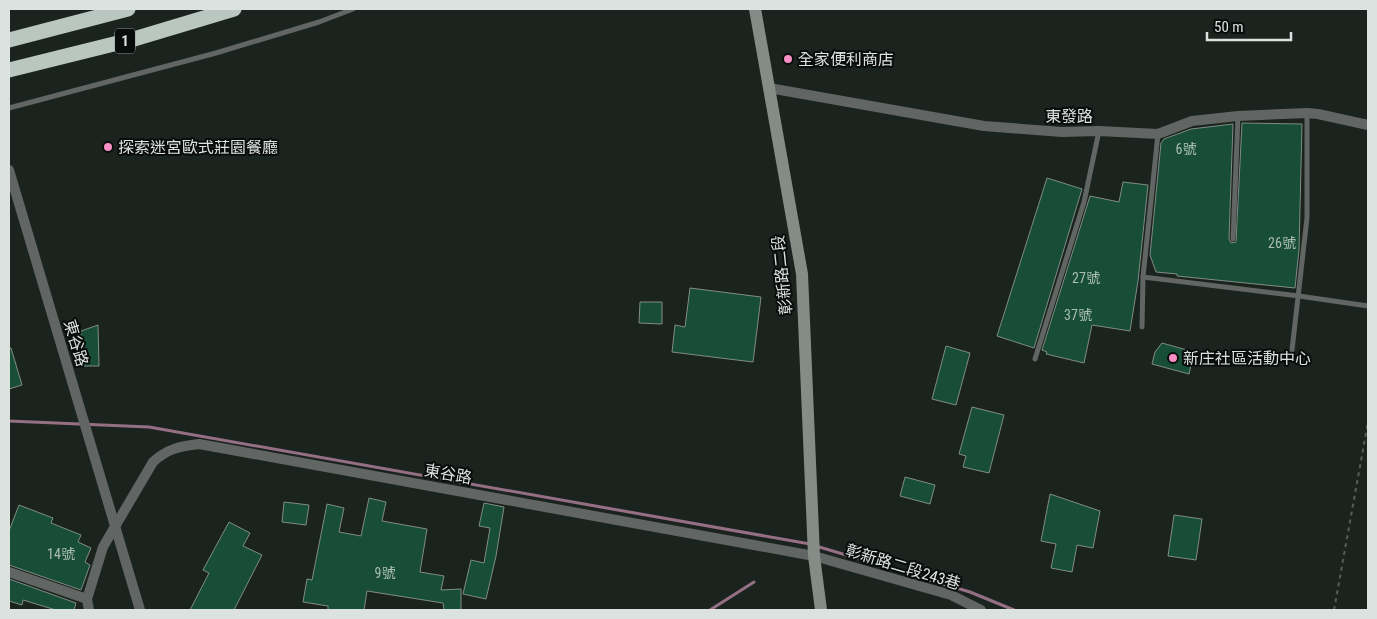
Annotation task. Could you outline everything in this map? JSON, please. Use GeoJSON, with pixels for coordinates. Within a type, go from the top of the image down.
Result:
{"type":"FeatureCollection","features":[{"type":"Feature","properties":{"kind":"highway","name":"1"},"geometry":{"type":"LineString","coordinates":[[9,40],[128,9]]}},
{"type":"Feature","properties":{"kind":"highway","name":"1"},"geometry":{"type":"LineString","coordinates":[[11,69],[134,39],[234,9]]}},
{"type":"Feature","properties":{"kind":"street","name":"彰新路二段"},"geometry":{"type":"LineString","coordinates":[[755,9],[802,274],[814,556]]}},
{"type":"Feature","properties":{"kind":"street","name":"東發路"},"geometry":{"type":"LineString","coordinates":[[769,88],[984,126],[1062,132],[1099,131],[1158,134],[1192,120],[1307,113],[1368,124]]}},
{"type":"Feature","properties":{"kind":"street","name":"東谷路"},"geometry":{"type":"LineString","coordinates":[[9,170],[140,610]]}},
{"type":"Feature","properties":{"kind":"street","name":"東谷路"},"geometry":{"type":"LineString","coordinates":[[89,610],[87,599],[103,547],[153,462],[164,452],[180,446],[199,444],[814,556]]}},
{"type":"Feature","properties":{"kind":"street"},"geometry":{"type":"LineString","coordinates":[[814,556],[821,610]]}},
{"type":"Feature","properties":{"kind":"street","name":"彰新路二段243巷"},"geometry":{"type":"LineString","coordinates":[[814,556],[951,595],[981,610]]}},
{"type":"Feature","properties":{"kind":"street"},"geometry":{"type":"LineString","coordinates":[[9,572],[87,599]]}},
{"type":"Feature","properties":{"kind":"lane"},"geometry":{"type":"LineString","coordinates":[[9,108],[216,53],[320,22],[353,9]]}},
{"type":"Feature","properties":{"kind":"lane"},"geometry":{"type":"LineString","coordinates":[[1292,350],[1306,218],[1307,113]]}},
{"type":"Feature","properties":{"kind":"lane"},"geometry":{"type":"LineString","coordinates":[[1233,239],[1238,116]]}},
{"type":"Feature","properties":{"kind":"lane"},"geometry":{"type":"LineString","coordinates":[[1035,360],[1084,202],[1099,131]]}},
{"type":"Feature","properties":{"kind":"lane"},"geometry":{"type":"LineString","coordinates":[[1142,327],[1143,277],[1158,134]]}},
{"type":"Feature","properties":{"kind":"lane"},"geometry":{"type":"LineString","coordinates":[[1143,277],[1368,306]]}},
{"type":"Feature","properties":{"kind":"path"},"geometry":{"type":"LineString","coordinates":[[1334,610],[1368,422]]}},
{"type":"Feature","properties":{"kind":"building"},"geometry":{"type":"Polygon","coordinates":[[[1242,123],[1302,124],[1299,250],[1295,288],[1177,276],[1177,274],[1156,272],[1150,255],[1161,143],[1164,139],[1191,129],[1233,124],[1229,239],[1231,243],[1236,242],[1242,123]]]}},
{"type":"Feature","properties":{"kind":"building"},"geometry":{"type":"Polygon","coordinates":[[[1047,178],[1082,189],[1034,348],[997,336],[1047,178]]]}},
{"type":"Feature","properties":{"kind":"building"},"geometry":{"type":"Polygon","coordinates":[[[1123,182],[1148,185],[1138,281],[1130,331],[1092,325],[1084,363],[1046,354],[1047,352],[1042,350],[1090,196],[1119,202],[1123,182]]]}},
{"type":"Feature","properties":{"kind":"building"},"geometry":{"type":"Polygon","coordinates":[[[690,288],[761,297],[753,362],[672,352],[675,325],[685,327],[690,288]]]}},
{"type":"Feature","properties":{"kind":"building"},"geometry":{"type":"Polygon","coordinates":[[[640,302],[662,302],[662,324],[639,323],[640,302]]]}},
{"type":"Feature","properties":{"kind":"building"},"geometry":{"type":"Polygon","coordinates":[[[98,325],[99,366],[81,366],[81,331],[98,325]]]}},
{"type":"Feature","properties":{"kind":"building","name":"新庄社區活動中心"},"geometry":{"type":"Polygon","coordinates":[[[1162,343],[1194,352],[1189,374],[1152,364],[1155,352],[1162,343]]]}},
{"type":"Feature","properties":{"kind":"building"},"geometry":{"type":"Polygon","coordinates":[[[946,346],[970,353],[956,405],[932,399],[946,346]]]}},
{"type":"Feature","properties":{"kind":"building"},"geometry":{"type":"Polygon","coordinates":[[[9,348],[11,348],[22,385],[9,389],[9,348]]]}},
{"type":"Feature","properties":{"kind":"building"},"geometry":{"type":"Polygon","coordinates":[[[972,407],[1004,415],[989,473],[963,467],[966,456],[959,454],[972,407]]]}},
{"type":"Feature","properties":{"kind":"building"},"geometry":{"type":"Polygon","coordinates":[[[905,477],[935,485],[930,504],[900,496],[905,477]]]}},
{"type":"Feature","properties":{"kind":"building"},"geometry":{"type":"Polygon","coordinates":[[[1050,494],[1100,511],[1093,548],[1077,545],[1072,572],[1051,568],[1056,544],[1041,541],[1050,494]]]}},
{"type":"Feature","properties":{"kind":"building"},"geometry":{"type":"Polygon","coordinates":[[[369,498],[386,502],[382,521],[427,529],[420,572],[444,576],[441,590],[461,589],[461,610],[444,610],[443,603],[367,591],[364,610],[328,610],[328,606],[303,602],[307,579],[312,580],[327,504],[344,508],[339,532],[361,536],[369,498]]]}},
{"type":"Feature","properties":{"kind":"building"},"geometry":{"type":"Polygon","coordinates":[[[284,502],[309,505],[306,525],[282,522],[284,502]]]}},
{"type":"Feature","properties":{"kind":"building"},"geometry":{"type":"Polygon","coordinates":[[[484,503],[504,507],[496,556],[486,599],[463,594],[471,560],[484,563],[490,528],[479,526],[484,503]]]}},
{"type":"Feature","properties":{"kind":"building"},"geometry":{"type":"Polygon","coordinates":[[[19,505],[53,518],[51,523],[81,535],[78,542],[91,548],[85,562],[90,565],[81,590],[9,565],[9,531],[19,505]]]}},
{"type":"Feature","properties":{"kind":"building"},"geometry":{"type":"Polygon","coordinates":[[[1174,515],[1202,519],[1196,560],[1168,556],[1174,515]]]}},
{"type":"Feature","properties":{"kind":"building"},"geometry":{"type":"Polygon","coordinates":[[[229,522],[250,533],[243,546],[262,555],[234,610],[190,610],[209,573],[203,570],[229,522]]]}},
{"type":"Feature","properties":{"kind":"building"},"geometry":{"type":"Polygon","coordinates":[[[9,579],[76,603],[74,610],[56,610],[23,600],[22,605],[9,601],[9,579]]]}},
{"type":"Feature","properties":{"kind":"waterway"},"geometry":{"type":"LineString","coordinates":[[9,421],[149,427],[810,544]]}},
{"type":"Feature","properties":{"kind":"waterway"},"geometry":{"type":"LineString","coordinates":[[816,546],[970,592],[1014,610]]}},
{"type":"Feature","properties":{"kind":"waterway"},"geometry":{"type":"LineString","coordinates":[[710,610],[754,582]]}},
{"type":"Feature","properties":{"kind":"place","name":"全家便利商店"},"geometry":{"type":"Point","coordinates":[788,59]}},
{"type":"Feature","properties":{"kind":"place","name":"探索迷宮歐式莊園餐廳"},"geometry":{"type":"Point","coordinates":[108,147]}},
{"type":"Feature","properties":{"kind":"place","name":"新庄社區活動中心"},"geometry":{"type":"Point","coordinates":[1173,358]}}]}
